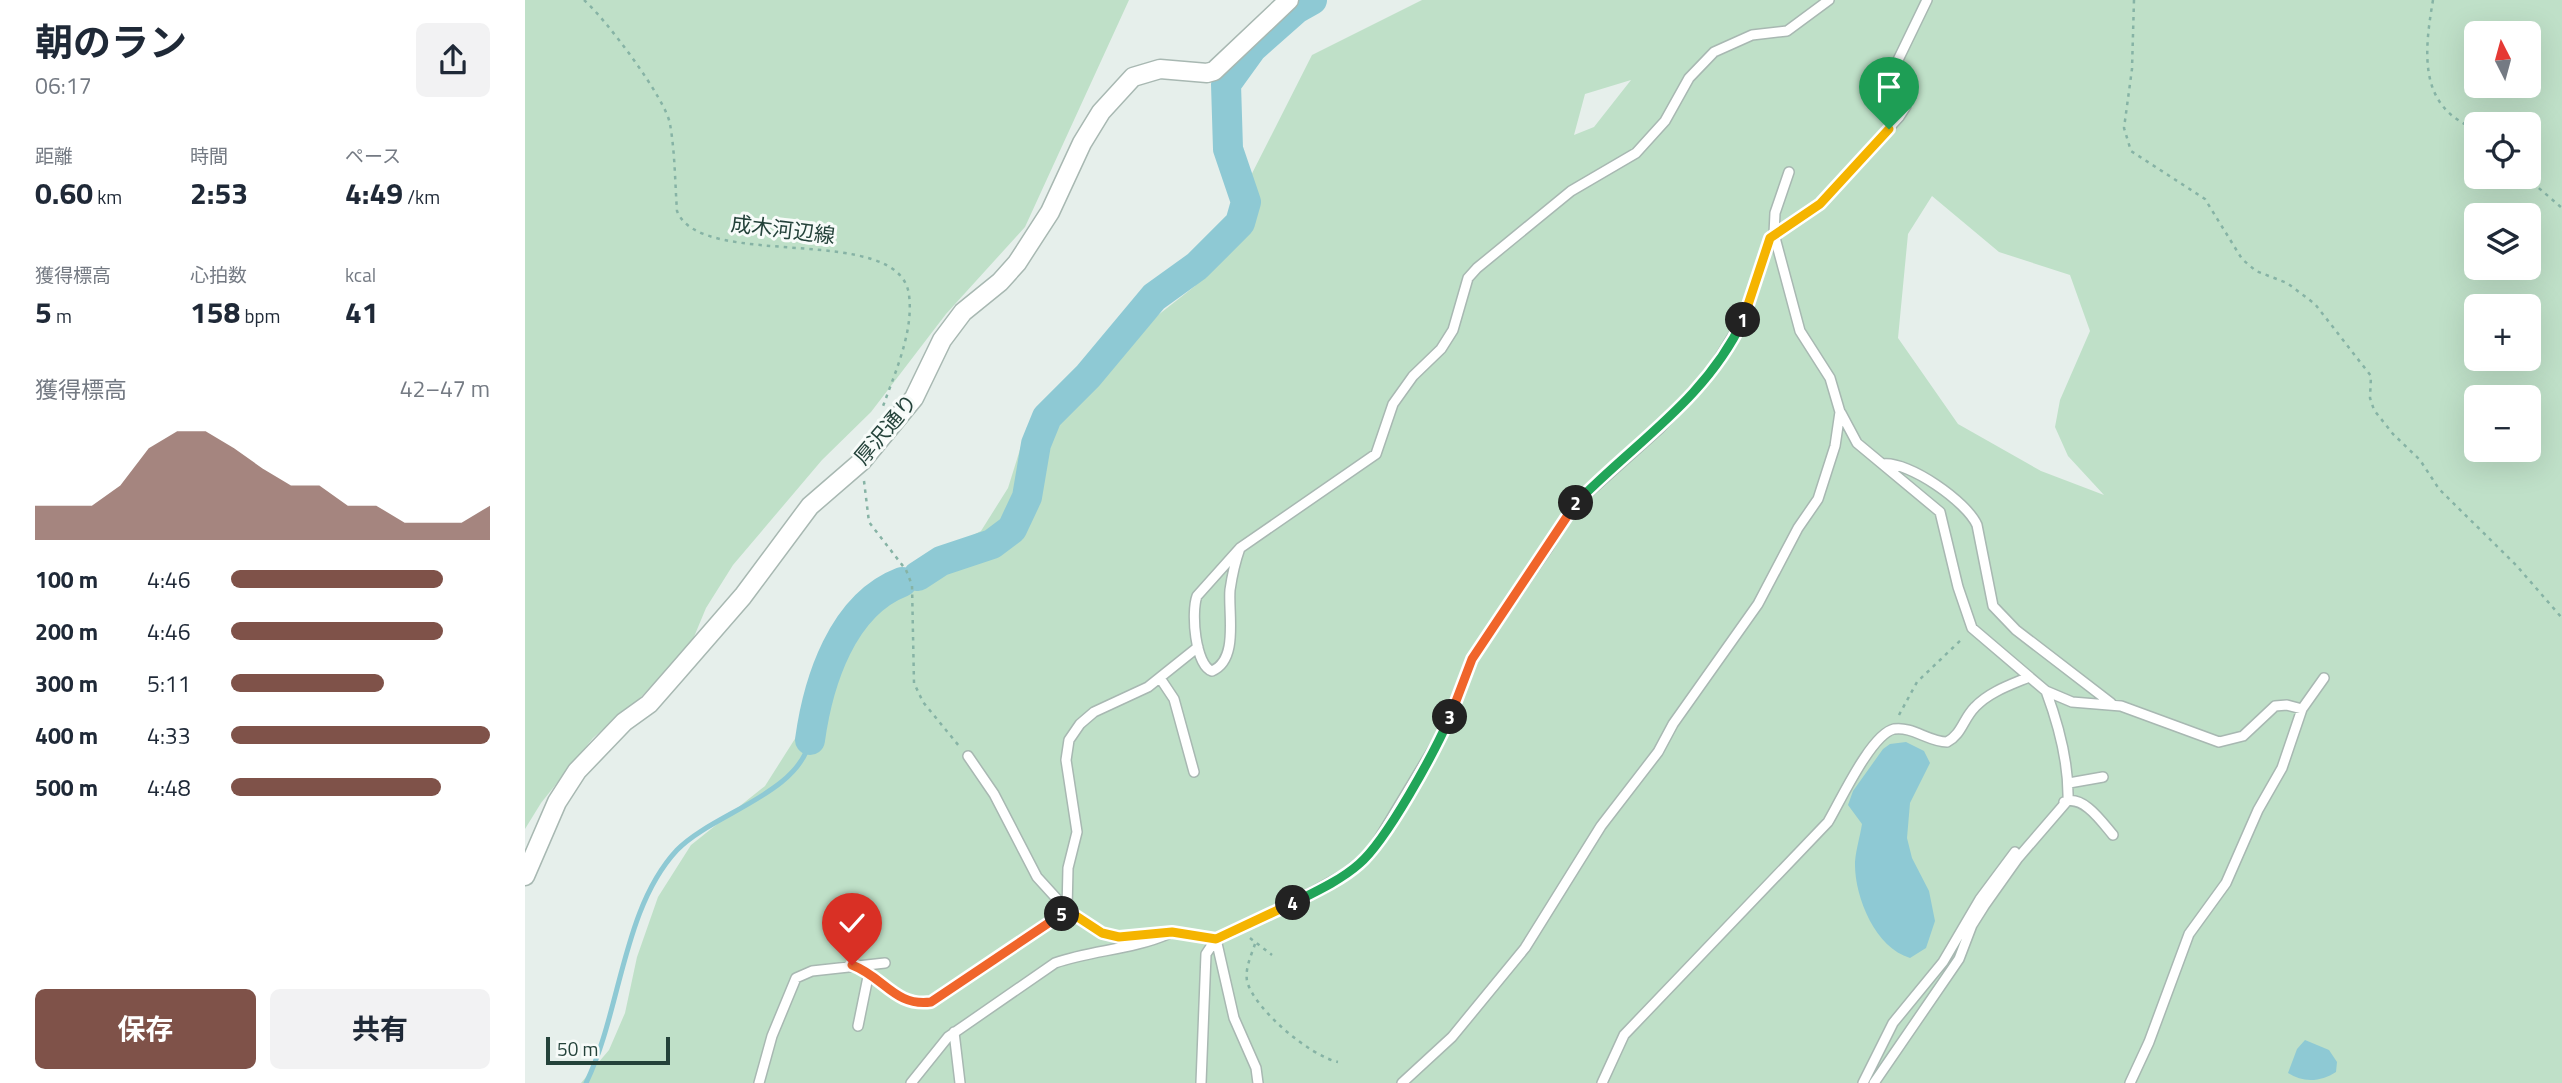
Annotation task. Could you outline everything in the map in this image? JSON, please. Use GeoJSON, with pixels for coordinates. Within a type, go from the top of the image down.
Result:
{"type":"FeatureCollection","features":[{"type":"Feature","properties":{"kind":"street","name":"厚沢通り"},"geometry":{"type":"LineString","coordinates":[[525,876],[557,802],[577,771],[663,688],[743,596],[810,506],[862,461],[914,398],[941,340],[963,312],[1000,282],[1017,263],[1050,212],[1082,143],[1101,112],[1133,77],[1160,69],[1207,73],[1214,71],[1289,0]]}},
{"type":"Feature","properties":{"kind":"lane"},"geometry":{"type":"LineString","coordinates":[[1240,548],[1230,592],[1227,653],[1221,666],[1212,671],[1207,669],[1198,647],[1194,605],[1197,596],[1240,548],[1376,454],[1393,404],[1413,376],[1441,349],[1453,330],[1465,286],[1477,268],[1571,191],[1636,153],[1665,121],[1689,78],[1714,52],[1752,35],[1787,31],[1829,0]]}},
{"type":"Feature","properties":{"kind":"lane"},"geometry":{"type":"LineString","coordinates":[[968,756],[994,794],[1037,877],[1067,910],[1102,933],[1119,937],[1172,932],[1216,939],[1345,874],[1370,854],[1441,736],[1472,659],[1549,546],[1571,508],[1692,396],[1727,350],[1745,316],[1766,246],[1774,234],[1820,204],[1899,117],[1906,106],[1898,60],[1927,0]]}},
{"type":"Feature","properties":{"kind":"lane"},"geometry":{"type":"LineString","coordinates":[[1789,172],[1775,213],[1774,234],[1800,331],[1830,379],[1840,412],[1857,443],[1940,512],[1958,587],[1972,628],[2046,691],[2072,702],[2111,703]]}},
{"type":"Feature","properties":{"kind":"lane"},"geometry":{"type":"LineString","coordinates":[[1402,1083],[1452,1037],[1525,948],[1601,825],[1658,752],[1673,724],[1758,604],[1798,528],[1818,499],[1835,446],[1840,412]]}},
{"type":"Feature","properties":{"kind":"lane"},"geometry":{"type":"LineString","coordinates":[[1882,464],[1889,463],[1916,473],[1944,491],[1971,516],[1977,526],[1993,606],[2015,629],[2111,703],[2219,742],[2243,736],[2275,706],[2287,705],[2302,709]]}},
{"type":"Feature","properties":{"kind":"lane"},"geometry":{"type":"LineString","coordinates":[[1067,910],[1068,868],[1077,832],[1066,760],[1069,740],[1080,724],[1094,712],[1149,687],[1198,647]]}},
{"type":"Feature","properties":{"kind":"lane"},"geometry":{"type":"LineString","coordinates":[[1602,1083],[1624,1035],[1828,822],[1873,749],[1893,729],[1947,742],[1960,732],[1965,721],[1986,698],[2029,677]]}},
{"type":"Feature","properties":{"kind":"lane"},"geometry":{"type":"LineString","coordinates":[[1160,678],[1174,699],[1194,772]]}},
{"type":"Feature","properties":{"kind":"lane"},"geometry":{"type":"LineString","coordinates":[[2130,1083],[2150,1042],[2189,934],[2212,905],[2231,872],[2258,810],[2282,768],[2302,709],[2324,678]]}},
{"type":"Feature","properties":{"kind":"lane"},"geometry":{"type":"LineString","coordinates":[[1874,1083],[1959,959],[1984,906],[2018,858],[2068,800],[2069,783],[2060,732],[2046,691]]}},
{"type":"Feature","properties":{"kind":"lane"},"geometry":{"type":"LineString","coordinates":[[2069,783],[2103,777]]}},
{"type":"Feature","properties":{"kind":"lane"},"geometry":{"type":"LineString","coordinates":[[2068,800],[2089,808],[2113,835]]}},
{"type":"Feature","properties":{"kind":"lane"},"geometry":{"type":"LineString","coordinates":[[1863,1083],[1893,1023],[1943,961],[1980,899],[2043,818],[2068,800]]}},
{"type":"Feature","properties":{"kind":"lane"},"geometry":{"type":"LineString","coordinates":[[852,965],[870,972],[900,998],[909,1002],[931,1002],[1067,910]]}},
{"type":"Feature","properties":{"kind":"lane"},"geometry":{"type":"LineString","coordinates":[[911,1083],[933,1053],[954,1032],[1055,963],[1136,946],[1172,932]]}},
{"type":"Feature","properties":{"kind":"lane"},"geometry":{"type":"LineString","coordinates":[[1201,1083],[1206,954],[1216,939]]}},
{"type":"Feature","properties":{"kind":"lane"},"geometry":{"type":"LineString","coordinates":[[1216,939],[1234,1018],[1256,1068],[1258,1083]]}},
{"type":"Feature","properties":{"kind":"lane"},"geometry":{"type":"LineString","coordinates":[[759,1083],[764,1060],[791,983],[803,974],[852,965],[885,963]]}},
{"type":"Feature","properties":{"kind":"lane"},"geometry":{"type":"LineString","coordinates":[[858,1026],[870,972]]}},
{"type":"Feature","properties":{"kind":"lane"},"geometry":{"type":"LineString","coordinates":[[954,1032],[960,1083]]}},
{"type":"Feature","properties":{"kind":"path","name":"成木河辺線"},"geometry":{"type":"LineString","coordinates":[[584,0],[643,73],[665,108],[670,124],[677,211],[681,222],[689,228],[736,243],[828,249],[888,267],[901,276],[909,292],[909,307],[900,356],[877,419]]}},
{"type":"Feature","properties":{"kind":"path"},"geometry":{"type":"LineString","coordinates":[[2134,0],[2132,69],[2124,128],[2131,152],[2205,199],[2242,259],[2256,271],[2287,283],[2315,304],[2371,376],[2370,398],[2382,421],[2420,460],[2439,489],[2516,565],[2562,618]]}},
{"type":"Feature","properties":{"kind":"path"},"geometry":{"type":"LineString","coordinates":[[2433,0],[2429,58],[2432,91],[2436,101],[2464,124]]}},
{"type":"Feature","properties":{"kind":"path"},"geometry":{"type":"LineString","coordinates":[[2540,189],[2562,208]]}},
{"type":"Feature","properties":{"kind":"path"},"geometry":{"type":"LineString","coordinates":[[862,461],[869,522],[907,570],[912,585],[913,683],[923,702],[968,756]]}},
{"type":"Feature","properties":{"kind":"path"},"geometry":{"type":"LineString","coordinates":[[1893,729],[1911,689],[1972,628]]}},
{"type":"Feature","properties":{"kind":"path"},"geometry":{"type":"LineString","coordinates":[[1242,928],[1255,944],[1272,955]]}},
{"type":"Feature","properties":{"kind":"path"},"geometry":{"type":"LineString","coordinates":[[1255,944],[1246,977],[1256,998],[1307,1047],[1324,1059],[1338,1062]]}},
{"type":"Feature","properties":{"kind":"green space"},"geometry":{"type":"Polygon","coordinates":[[[525,0],[1129,0],[1025,227],[946,314],[871,412],[822,460],[733,565],[706,608],[691,644],[639,699],[593,738],[541,803],[525,829],[525,0]]]}},
{"type":"Feature","properties":{"kind":"green space"},"geometry":{"type":"Polygon","coordinates":[[[1422,0],[2562,0],[2562,1083],[581,1083],[609,1050],[625,1013],[637,957],[658,897],[691,845],[765,786],[805,723],[842,629],[917,564],[981,531],[1008,488],[1027,427],[1087,371],[1195,286],[1312,55],[1422,0]],[[1631,80],[1585,94],[1574,135],[1594,127],[1631,80]],[[1932,196],[1908,234],[1898,338],[1958,424],[2041,471],[2104,495],[2068,456],[2055,427],[2060,400],[2090,331],[2070,275],[1999,252],[1932,196]]]}},
{"type":"Feature","properties":{"kind":"water"},"geometry":{"type":"Polygon","coordinates":[[[1906,742],[1924,751],[1930,763],[1910,803],[1907,838],[1912,858],[1929,891],[1935,921],[1926,948],[1910,958],[1887,944],[1869,919],[1863,905],[1858,890],[1855,862],[1862,824],[1848,805],[1853,791],[1883,749],[1890,744],[1906,742]]]}},
{"type":"Feature","properties":{"kind":"water"},"geometry":{"type":"Polygon","coordinates":[[[2305,1040],[2329,1050],[2337,1062],[2336,1072],[2312,1080],[2288,1073],[2297,1049],[2305,1040]]]}},
{"type":"Feature","properties":{"kind":"waterway"},"geometry":{"type":"LineString","coordinates":[[918,576],[941,561],[992,544],[1012,529],[1027,497],[1036,444],[1047,417],[1088,376],[1154,297],[1197,266],[1240,223],[1246,202],[1228,149],[1226,84],[1252,48],[1296,9],[1312,0]]}},
{"type":"Feature","properties":{"kind":"waterway"},"geometry":{"type":"LineString","coordinates":[[810,740],[819,694],[836,648],[863,608],[881,593],[902,582]]}},
{"type":"Feature","properties":{"kind":"waterway"},"geometry":{"type":"LineString","coordinates":[[586,1083],[598,1055],[633,931],[659,874],[677,850],[693,837],[773,789],[790,775],[803,759],[810,740]]}},
{"type":"Feature","properties":{"kind":"route"},"geometry":{"type":"LineString","coordinates":[[852,965],[870,972],[900,998],[909,1002],[931,1002],[1017,947],[1067,910],[1102,933],[1119,937],[1172,932],[1216,939],[1302,898],[1358,865],[1370,854],[1428,760],[1456,704],[1472,659],[1481,643],[1549,546],[1571,508],[1660,428],[1692,396],[1711,372],[1727,350],[1745,316],[1770,238],[1820,204],[1889,129]]}}]}
